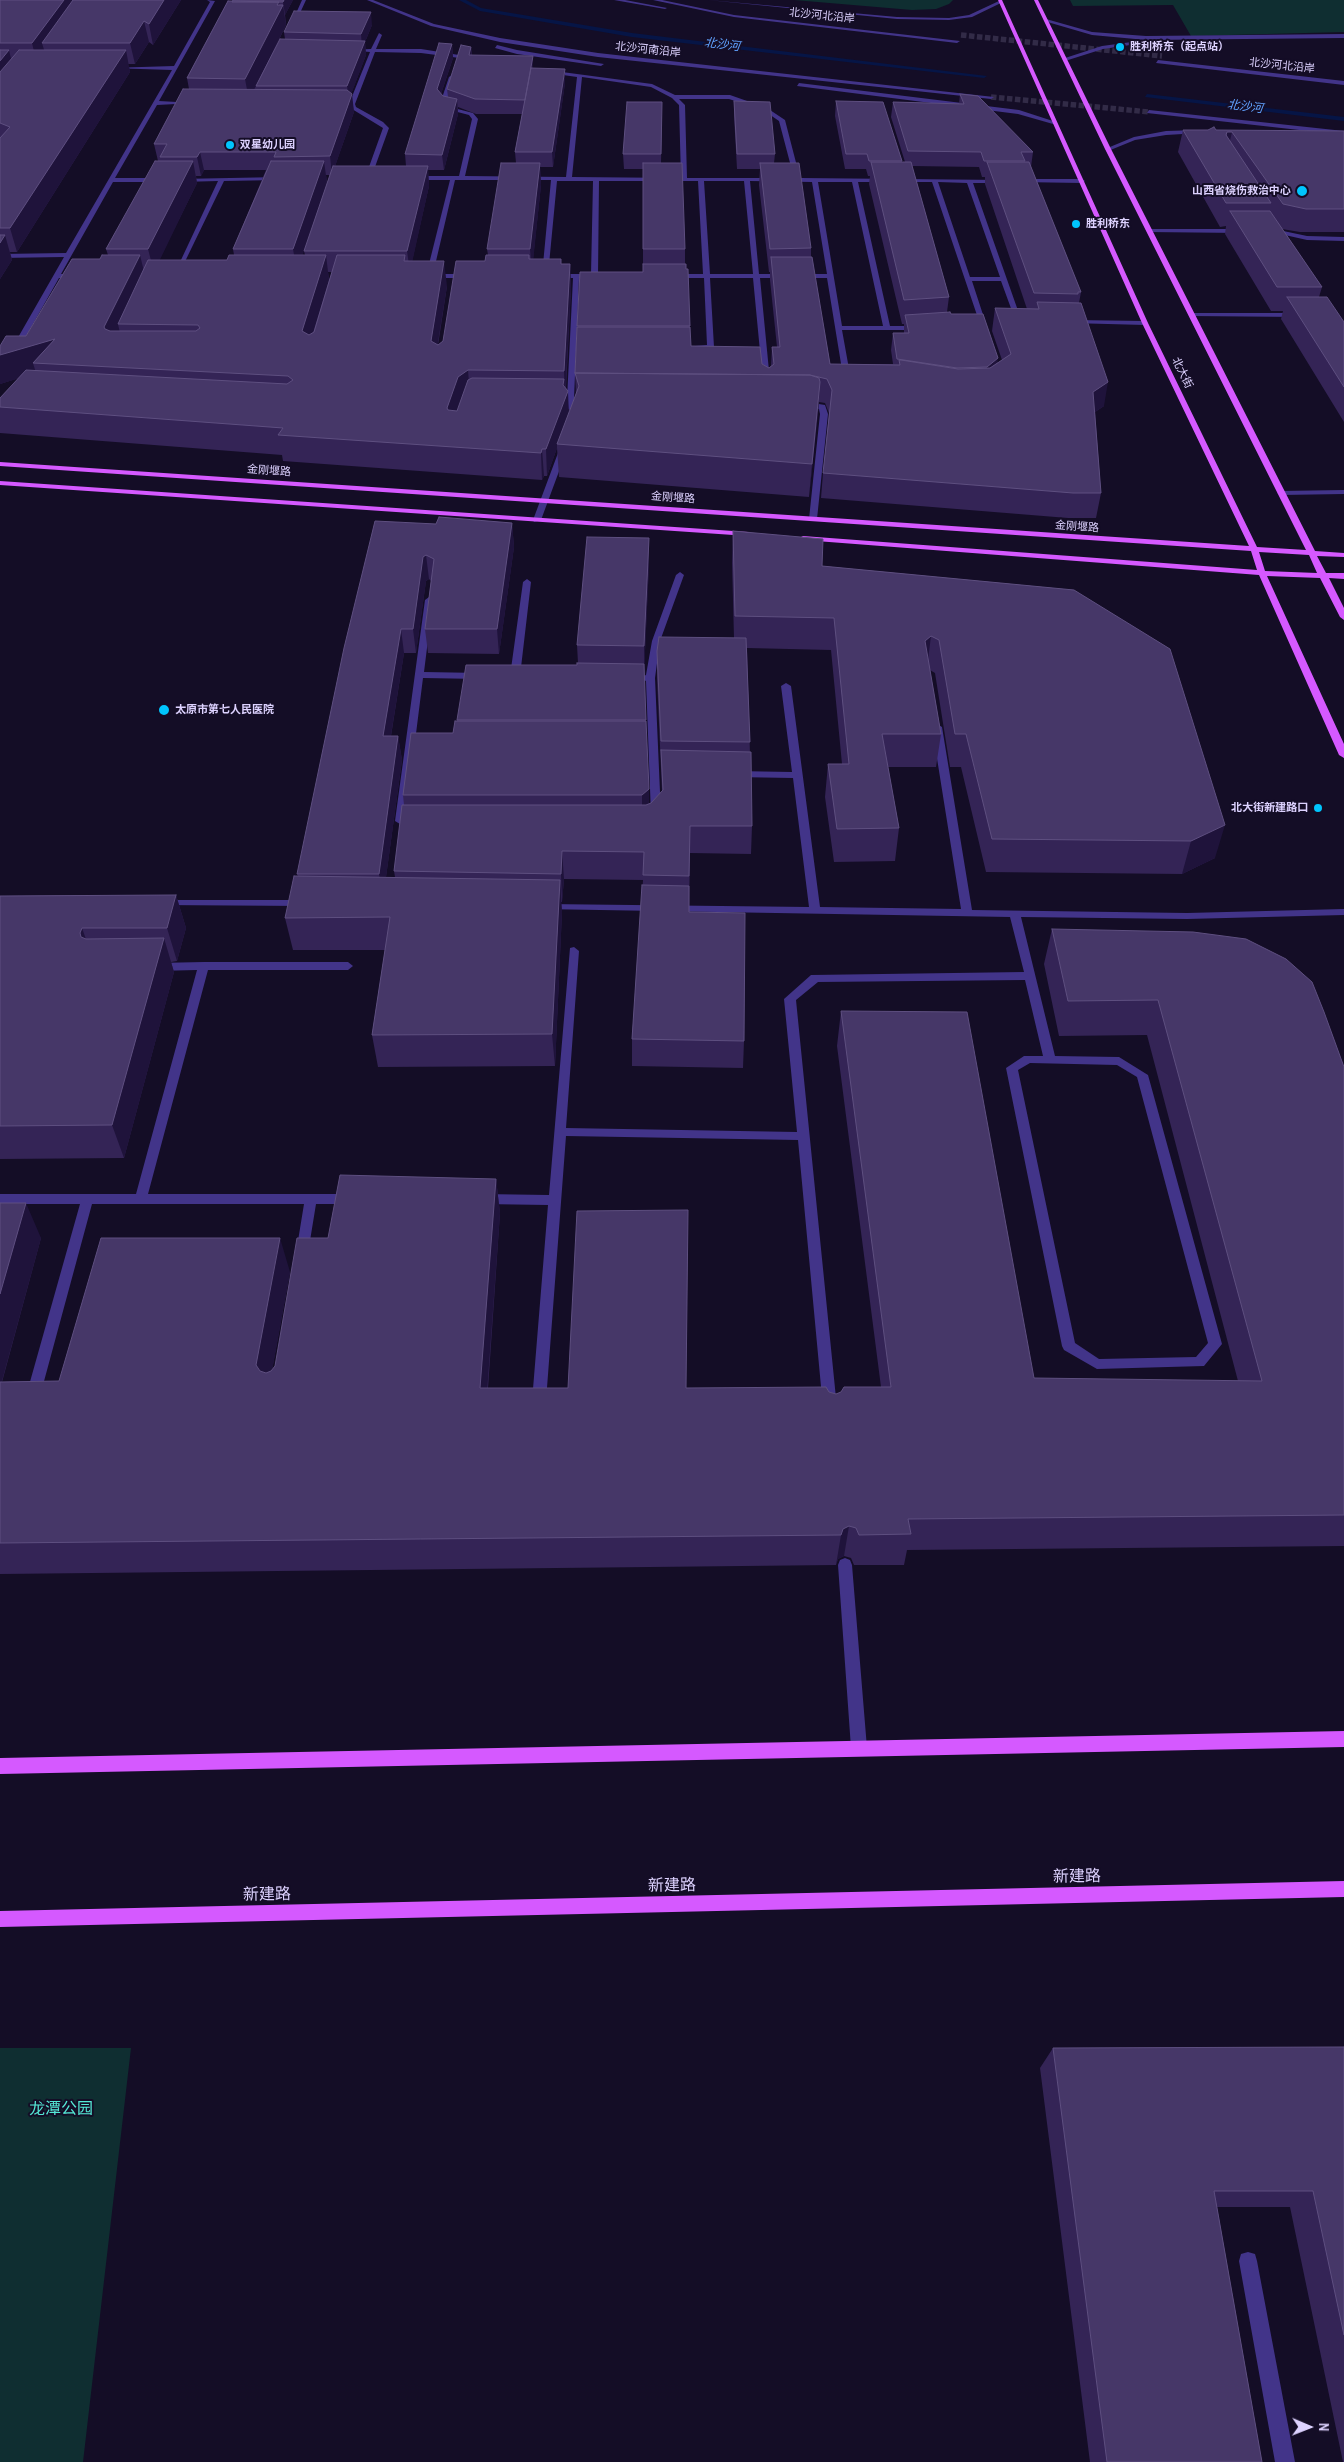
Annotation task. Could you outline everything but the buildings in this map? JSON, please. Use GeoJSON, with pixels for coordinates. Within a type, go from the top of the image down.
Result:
{"type":"FeatureCollection","features":[{"type":"Feature","properties":{"kind":"main road"},"geometry":{"type":"LineString","coordinates":[[1036,0],[1108,149],[1344,617]]}},
{"type":"Feature","properties":{"kind":"main road","name":"北大街"},"geometry":{"type":"LineString","coordinates":[[1000,1],[1145,323],[1254,551],[1262,573],[1344,755]]}},
{"type":"Feature","properties":{"kind":"main road","name":"金刚堰路"},"geometry":{"type":"LineString","coordinates":[[0,464],[1254,551],[1344,555]]}},
{"type":"Feature","properties":{"kind":"main road"},"geometry":{"type":"LineString","coordinates":[[0,483],[762,535]]}},
{"type":"Feature","properties":{"kind":"main road"},"geometry":{"type":"LineString","coordinates":[[791,537],[1262,573],[1344,576]]}},
{"type":"Feature","properties":{"kind":"main road"},"geometry":{"type":"LineString","coordinates":[[0,1766],[1344,1739]]}},
{"type":"Feature","properties":{"kind":"main road","name":"新建路"},"geometry":{"type":"LineString","coordinates":[[0,1919],[1344,1889]]}},
{"type":"Feature","properties":{"kind":"street"},"geometry":{"type":"LineString","coordinates":[[288,34],[304,0]]}},
{"type":"Feature","properties":{"kind":"street","name":"北沙河南沿岸"},"geometry":{"type":"LineString","coordinates":[[369,0],[433,25],[500,40],[598,55],[991,96]]}},
{"type":"Feature","properties":{"kind":"street"},"geometry":{"type":"LineString","coordinates":[[616,0],[734,16]]}},
{"type":"Feature","properties":{"kind":"street","name":"北沙河北沿岸"},"geometry":{"type":"LineString","coordinates":[[655,0],[734,16],[958,41]]}},
{"type":"Feature","properties":{"kind":"street"},"geometry":{"type":"LineString","coordinates":[[664,0],[808,17]]}},
{"type":"Feature","properties":{"kind":"street"},"geometry":{"type":"LineString","coordinates":[[710,0],[931,19],[970,16],[1000,1]]}},
{"type":"Feature","properties":{"kind":"street"},"geometry":{"type":"LineString","coordinates":[[0,375],[11,350],[69,256],[204,18],[211,1]]}},
{"type":"Feature","properties":{"kind":"street"},"geometry":{"type":"LineString","coordinates":[[204,18],[213,18]]}},
{"type":"Feature","properties":{"kind":"street"},"geometry":{"type":"LineString","coordinates":[[287,19],[303,19]]}},
{"type":"Feature","properties":{"kind":"street"},"geometry":{"type":"LineString","coordinates":[[1046,20],[1092,33],[1146,38],[1344,37]]}},
{"type":"Feature","properties":{"kind":"street"},"geometry":{"type":"LineString","coordinates":[[433,25],[517,52],[608,64]]}},
{"type":"Feature","properties":{"kind":"street"},"geometry":{"type":"LineString","coordinates":[[935,32],[961,35]]}},
{"type":"Feature","properties":{"kind":"street"},"geometry":{"type":"LineString","coordinates":[[352,104],[379,36]]}},
{"type":"Feature","properties":{"kind":"street"},"geometry":{"type":"LineString","coordinates":[[1065,60],[1102,48],[1147,41],[1344,37]]}},
{"type":"Feature","properties":{"kind":"street"},"geometry":{"type":"LineString","coordinates":[[346,50],[421,51],[486,60]]}},
{"type":"Feature","properties":{"kind":"street"},"geometry":{"type":"LineString","coordinates":[[456,63],[458,55]]}},
{"type":"Feature","properties":{"kind":"street"},"geometry":{"type":"LineString","coordinates":[[1162,56],[1344,76]]}},
{"type":"Feature","properties":{"kind":"street","name":"北沙河北沿岸"},"geometry":{"type":"LineString","coordinates":[[1158,62],[1344,83]]}},
{"type":"Feature","properties":{"kind":"street"},"geometry":{"type":"LineString","coordinates":[[108,68],[176,68]]}},
{"type":"Feature","properties":{"kind":"street"},"geometry":{"type":"LineString","coordinates":[[542,70],[652,86],[674,97],[682,106],[684,179]]}},
{"type":"Feature","properties":{"kind":"street"},"geometry":{"type":"LineString","coordinates":[[454,72],[443,104],[448,108],[471,114],[475,119],[462,178]]}},
{"type":"Feature","properties":{"kind":"street"},"geometry":{"type":"LineString","coordinates":[[570,178],[580,76]]}},
{"type":"Feature","properties":{"kind":"street"},"geometry":{"type":"LineString","coordinates":[[790,84],[1019,112],[1054,122]]}},
{"type":"Feature","properties":{"kind":"street"},"geometry":{"type":"LineString","coordinates":[[674,97],[730,96],[765,109],[782,120],[797,180]]}},
{"type":"Feature","properties":{"kind":"street"},"geometry":{"type":"LineString","coordinates":[[155,103],[204,103]]}},
{"type":"Feature","properties":{"kind":"street"},"geometry":{"type":"LineString","coordinates":[[342,104],[352,104]]}},
{"type":"Feature","properties":{"kind":"street"},"geometry":{"type":"LineString","coordinates":[[352,104],[354,108],[381,123],[386,128],[368,178]]}},
{"type":"Feature","properties":{"kind":"street"},"geometry":{"type":"LineString","coordinates":[[1148,112],[1344,133]]}},
{"type":"Feature","properties":{"kind":"street"},"geometry":{"type":"LineString","coordinates":[[1108,149],[1134,139],[1166,133],[1209,133]]}},
{"type":"Feature","properties":{"kind":"street"},"geometry":{"type":"LineString","coordinates":[[904,171],[906,180]]}},
{"type":"Feature","properties":{"kind":"street"},"geometry":{"type":"LineString","coordinates":[[176,180],[287,178]]}},
{"type":"Feature","properties":{"kind":"street"},"geometry":{"type":"LineString","coordinates":[[359,178],[377,178]]}},
{"type":"Feature","properties":{"kind":"street"},"geometry":{"type":"LineString","coordinates":[[406,178],[1006,181]]}},
{"type":"Feature","properties":{"kind":"street"},"geometry":{"type":"LineString","coordinates":[[429,276],[453,178]]}},
{"type":"Feature","properties":{"kind":"street"},"geometry":{"type":"LineString","coordinates":[[545,276],[554,178]]}},
{"type":"Feature","properties":{"kind":"street"},"geometry":{"type":"LineString","coordinates":[[184,276],[171,276],[222,179]]}},
{"type":"Feature","properties":{"kind":"street"},"geometry":{"type":"LineString","coordinates":[[594,276],[596,179]]}},
{"type":"Feature","properties":{"kind":"street"},"geometry":{"type":"LineString","coordinates":[[692,347],[711,347],[701,179]]}},
{"type":"Feature","properties":{"kind":"street"},"geometry":{"type":"LineString","coordinates":[[747,179],[766,388]]}},
{"type":"Feature","properties":{"kind":"street"},"geometry":{"type":"LineString","coordinates":[[111,180],[166,180]]}},
{"type":"Feature","properties":{"kind":"street"},"geometry":{"type":"LineString","coordinates":[[815,180],[847,380],[856,380]]}},
{"type":"Feature","properties":{"kind":"street"},"geometry":{"type":"LineString","coordinates":[[855,180],[886,328]]}},
{"type":"Feature","properties":{"kind":"street"},"geometry":{"type":"LineString","coordinates":[[934,180],[989,340]]}},
{"type":"Feature","properties":{"kind":"street"},"geometry":{"type":"LineString","coordinates":[[969,180],[1020,322]]}},
{"type":"Feature","properties":{"kind":"street"},"geometry":{"type":"LineString","coordinates":[[1016,181],[1082,181]]}},
{"type":"Feature","properties":{"kind":"street"},"geometry":{"type":"LineString","coordinates":[[1267,222],[1278,238]]}},
{"type":"Feature","properties":{"kind":"street"},"geometry":{"type":"LineString","coordinates":[[1149,231],[1254,230]]}},
{"type":"Feature","properties":{"kind":"street"},"geometry":{"type":"LineString","coordinates":[[1263,230],[1273,230],[1307,238],[1344,239]]}},
{"type":"Feature","properties":{"kind":"street"},"geometry":{"type":"LineString","coordinates":[[0,256],[69,256]]}},
{"type":"Feature","properties":{"kind":"street"},"geometry":{"type":"LineString","coordinates":[[56,276],[85,276]]}},
{"type":"Feature","properties":{"kind":"street"},"geometry":{"type":"LineString","coordinates":[[420,276],[481,276]]}},
{"type":"Feature","properties":{"kind":"street"},"geometry":{"type":"LineString","coordinates":[[453,285],[454,276]]}},
{"type":"Feature","properties":{"kind":"street"},"geometry":{"type":"LineString","coordinates":[[536,276],[604,276]]}},
{"type":"Feature","properties":{"kind":"street"},"geometry":{"type":"LineString","coordinates":[[575,417],[570,410],[576,276]]}},
{"type":"Feature","properties":{"kind":"street"},"geometry":{"type":"LineString","coordinates":[[669,276],[830,276]]}},
{"type":"Feature","properties":{"kind":"street"},"geometry":{"type":"LineString","coordinates":[[967,279],[1004,279]]}},
{"type":"Feature","properties":{"kind":"street"},"geometry":{"type":"LineString","coordinates":[[1192,315],[1309,315]]}},
{"type":"Feature","properties":{"kind":"street"},"geometry":{"type":"LineString","coordinates":[[973,322],[992,322]]}},
{"type":"Feature","properties":{"kind":"street"},"geometry":{"type":"LineString","coordinates":[[1010,322],[1029,322]]}},
{"type":"Feature","properties":{"kind":"street"},"geometry":{"type":"LineString","coordinates":[[1068,322],[1145,323]]}},
{"type":"Feature","properties":{"kind":"street"},"geometry":{"type":"LineString","coordinates":[[839,328],[928,327]]}},
{"type":"Feature","properties":{"kind":"street"},"geometry":{"type":"LineString","coordinates":[[573,347],[583,347]]}},
{"type":"Feature","properties":{"kind":"street"},"geometry":{"type":"LineString","coordinates":[[541,401],[601,402]]}},
{"type":"Feature","properties":{"kind":"street"},"geometry":{"type":"LineString","coordinates":[[789,403],[822,407],[824,414],[813,519]]}},
{"type":"Feature","properties":{"kind":"street"},"geometry":{"type":"LineString","coordinates":[[537,520],[568,435]]}},
{"type":"Feature","properties":{"kind":"street"},"geometry":{"type":"LineString","coordinates":[[1281,493],[1344,492]]}},
{"type":"Feature","properties":{"kind":"street"},"geometry":{"type":"LineString","coordinates":[[651,823],[656,818],[659,773],[648,744],[650,678],[656,641],[680,575]]}},
{"type":"Feature","properties":{"kind":"street"},"geometry":{"type":"LineString","coordinates":[[419,675],[510,676],[527,582]]}},
{"type":"Feature","properties":{"kind":"street"},"geometry":{"type":"LineString","coordinates":[[409,828],[399,828],[415,744],[419,675],[430,592]]}},
{"type":"Feature","properties":{"kind":"street"},"geometry":{"type":"LineString","coordinates":[[631,678],[650,678]]}},
{"type":"Feature","properties":{"kind":"street"},"geometry":{"type":"LineString","coordinates":[[786,686],[814,911]]}},
{"type":"Feature","properties":{"kind":"street"},"geometry":{"type":"LineString","coordinates":[[936,721],[967,913]]}},
{"type":"Feature","properties":{"kind":"street"},"geometry":{"type":"LineString","coordinates":[[721,774],[797,774]]}},
{"type":"Feature","properties":{"kind":"street"},"geometry":{"type":"LineString","coordinates":[[147,903],[313,904]]}},
{"type":"Feature","properties":{"kind":"street"},"geometry":{"type":"LineString","coordinates":[[538,907],[1187,916],[1344,912]]}},
{"type":"Feature","properties":{"kind":"street"},"geometry":{"type":"LineString","coordinates":[[1015,914],[1050,1060]]}},
{"type":"Feature","properties":{"kind":"street"},"geometry":{"type":"LineString","coordinates":[[539,1400],[553,1200],[574,951]]}},
{"type":"Feature","properties":{"kind":"street"},"geometry":{"type":"LineString","coordinates":[[141,1199],[204,966]]}},
{"type":"Feature","properties":{"kind":"street"},"geometry":{"type":"LineString","coordinates":[[146,967],[348,966]]}},
{"type":"Feature","properties":{"kind":"street"},"geometry":{"type":"LineString","coordinates":[[832,1420],[790,1000],[815,978],[1030,976]]}},
{"type":"Feature","properties":{"kind":"street"},"geometry":{"type":"LineString","coordinates":[[1028,1059],[1050,1060],[1119,1061],[1142,1075],[1215,1344],[1199,1362],[1097,1364],[1069,1346],[1012,1068],[1028,1059]]}},
{"type":"Feature","properties":{"kind":"street"},"geometry":{"type":"LineString","coordinates":[[559,1132],[804,1136]]}},
{"type":"Feature","properties":{"kind":"street"},"geometry":{"type":"LineString","coordinates":[[0,1199],[370,1199]]}},
{"type":"Feature","properties":{"kind":"street"},"geometry":{"type":"LineString","coordinates":[[32,1401],[87,1199]]}},
{"type":"Feature","properties":{"kind":"street"},"geometry":{"type":"LineString","coordinates":[[300,1265],[311,1199]]}},
{"type":"Feature","properties":{"kind":"street"},"geometry":{"type":"LineString","coordinates":[[466,1199],[553,1200]]}},
{"type":"Feature","properties":{"kind":"street"},"geometry":{"type":"LineString","coordinates":[[845,1565],[859,1748]]}},
{"type":"Feature","properties":{"kind":"street"},"geometry":{"type":"LineString","coordinates":[[1248,2262],[1285,2462]]}},
{"type":"Feature","properties":{"kind":"green space"},"geometry":{"type":"Polygon","coordinates":[[[794,0],[953,0],[949,4],[936,9],[912,10],[794,0]]]}},
{"type":"Feature","properties":{"kind":"green space"},"geometry":{"type":"Polygon","coordinates":[[[1070,0],[1344,0],[1344,32],[1191,36],[1173,5],[1073,6],[1070,0]]]}},
{"type":"Feature","properties":{"kind":"green space","name":"龙潭公园"},"geometry":{"type":"Polygon","coordinates":[[[0,2048],[131,2048],[83,2462],[0,2462],[0,2048]]]}},
{"type":"Feature","properties":{"kind":"waterway","name":"北沙河"},"geometry":{"type":"LineString","coordinates":[[462,0],[480,9],[632,35],[984,76]]}},
{"type":"Feature","properties":{"kind":"waterway","name":"北沙河"},"geometry":{"type":"LineString","coordinates":[[1147,96],[1344,119]]}},
{"type":"Feature","properties":{"kind":"tunnel"},"geometry":{"type":"LineString","coordinates":[[961,35],[1162,56]]}},
{"type":"Feature","properties":{"kind":"tunnel"},"geometry":{"type":"LineString","coordinates":[[991,97],[1149,112]]}},
{"type":"Feature","properties":{"kind":"place","name":"胜利桥东（起点站）"},"geometry":{"type":"Point","coordinates":[1120,47]}},
{"type":"Feature","properties":{"kind":"place","name":"双星幼儿园"},"geometry":{"type":"Point","coordinates":[230,145]}},
{"type":"Feature","properties":{"kind":"place","name":"山西省烧伤救治中心"},"geometry":{"type":"Point","coordinates":[1302,191]}},
{"type":"Feature","properties":{"kind":"place","name":"胜利桥东"},"geometry":{"type":"Point","coordinates":[1076,224]}},
{"type":"Feature","properties":{"kind":"place","name":"太原市第七人民医院"},"geometry":{"type":"Point","coordinates":[164,710]}},
{"type":"Feature","properties":{"kind":"place","name":"北大街新建路口"},"geometry":{"type":"Point","coordinates":[1318,808]}}]}
